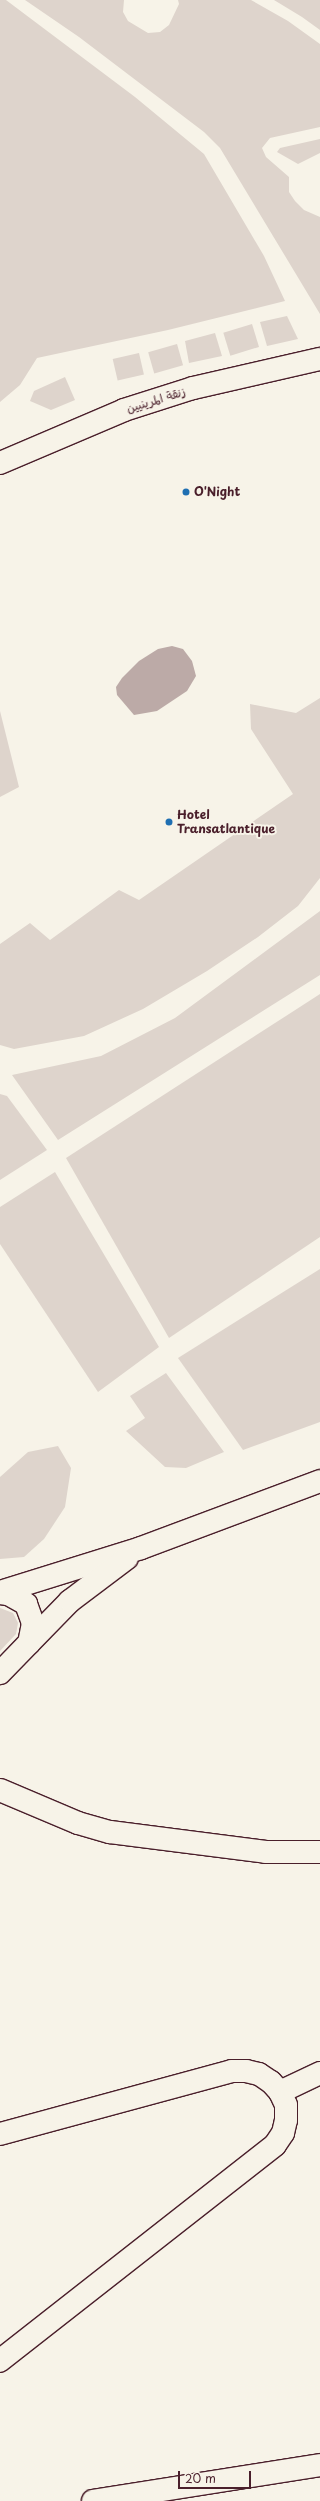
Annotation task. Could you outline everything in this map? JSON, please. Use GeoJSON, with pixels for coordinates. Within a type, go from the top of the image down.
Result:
{"type":"FeatureCollection","features":[{"type":"Feature","properties":{"kind":"main road","name":"زنقة المرينيين"},"geometry":{"type":"LineString","coordinates":[[0,463],[124,410],[193,388],[320,359]]}},
{"type":"Feature","properties":{"kind":"main road"},"geometry":{"type":"LineString","coordinates":[[0,1593],[141,1548],[320,1481]]}},
{"type":"Feature","properties":{"kind":"main road"},"geometry":{"type":"LineString","coordinates":[[0,1673],[70,1601],[141,1548]]}},
{"type":"Feature","properties":{"kind":"main road"},"geometry":{"type":"LineString","coordinates":[[0,1593],[17,1598],[31,1613],[33,1628],[28,1643]]}},
{"type":"Feature","properties":{"kind":"main road"},"geometry":{"type":"LineString","coordinates":[[0,1790],[78,1823],[110,1832],[266,1852],[320,1852]]}},
{"type":"Feature","properties":{"kind":"main road"},"geometry":{"type":"LineString","coordinates":[[0,2134],[232,2071],[246,2070],[259,2074],[271,2082],[280,2092],[286,2105],[286,2120],[283,2133],[276,2145],[0,2361]]}},
{"type":"Feature","properties":{"kind":"main road"},"geometry":{"type":"LineString","coordinates":[[280,2092],[320,2073]]}},
{"type":"Feature","properties":{"kind":"main road"},"geometry":{"type":"LineString","coordinates":[[92,2501],[320,2464]]}},
{"type":"Feature","properties":{"kind":"shaded area"},"geometry":{"type":"Polygon","coordinates":[[[0,0],[6,0],[135,97],[204,154],[264,256],[285,301],[168,330],[37,358],[20,385],[0,402],[0,0]]]}},
{"type":"Feature","properties":{"kind":"shaded area"},"geometry":{"type":"Polygon","coordinates":[[[25,0],[124,0],[123,12],[128,21],[148,33],[160,32],[169,25],[179,4],[178,0],[251,0],[288,21],[320,44],[320,127],[270,138],[262,148],[266,157],[289,177],[289,192],[295,201],[304,210],[320,217],[320,314],[220,148],[204,132],[79,37],[25,0]]]}},
{"type":"Feature","properties":{"kind":"shaded area"},"geometry":{"type":"Polygon","coordinates":[[[274,0],[320,0],[320,30],[302,17],[274,0]]]}},
{"type":"Feature","properties":{"kind":"shaded area"},"geometry":{"type":"Polygon","coordinates":[[[320,139],[320,153],[298,164],[277,152],[280,148],[320,139]]]}},
{"type":"Feature","properties":{"kind":"shaded area"},"geometry":{"type":"Polygon","coordinates":[[[287,316],[298,339],[267,346],[260,322],[287,316]]]}},
{"type":"Feature","properties":{"kind":"shaded area"},"geometry":{"type":"Polygon","coordinates":[[[252,324],[259,347],[230,356],[223,333],[252,324]]]}},
{"type":"Feature","properties":{"kind":"shaded area"},"geometry":{"type":"Polygon","coordinates":[[[215,333],[222,356],[189,363],[185,341],[215,333]]]}},
{"type":"Feature","properties":{"kind":"shaded area"},"geometry":{"type":"Polygon","coordinates":[[[177,344],[183,365],[154,373],[148,352],[177,344]]]}},
{"type":"Feature","properties":{"kind":"shaded area"},"geometry":{"type":"Polygon","coordinates":[[[139,353],[144,374],[118,381],[113,359],[139,353]]]}},
{"type":"Feature","properties":{"kind":"shaded area"},"geometry":{"type":"Polygon","coordinates":[[[65,377],[75,400],[51,410],[30,401],[34,391],[65,377]]]}},
{"type":"Feature","properties":{"kind":"shaded area"},"geometry":{"type":"Polygon","coordinates":[[[172,646],[183,649],[192,661],[196,676],[187,691],[157,711],[134,715],[117,695],[116,687],[122,678],[139,661],[158,649],[172,646]]]}},
{"type":"Feature","properties":{"kind":"shaded area"},"geometry":{"type":"Polygon","coordinates":[[[320,698],[320,878],[298,906],[258,937],[207,971],[143,1009],[84,1036],[14,1049],[0,1045],[0,944],[30,923],[50,940],[119,890],[139,900],[293,794],[251,729],[250,704],[296,713],[320,698]]]}},
{"type":"Feature","properties":{"kind":"shaded area"},"geometry":{"type":"Polygon","coordinates":[[[0,711],[19,787],[0,797],[0,711]]]}},
{"type":"Feature","properties":{"kind":"shaded area"},"geometry":{"type":"Polygon","coordinates":[[[320,911],[320,975],[58,1140],[12,1075],[101,1056],[175,1018],[320,911]]]}},
{"type":"Feature","properties":{"kind":"shaded area"},"geometry":{"type":"Polygon","coordinates":[[[320,994],[320,1237],[169,1338],[66,1158],[320,994]]]}},
{"type":"Feature","properties":{"kind":"shaded area"},"geometry":{"type":"Polygon","coordinates":[[[0,1094],[7,1096],[47,1150],[0,1180],[0,1094]]]}},
{"type":"Feature","properties":{"kind":"shaded area"},"geometry":{"type":"Polygon","coordinates":[[[55,1172],[159,1347],[98,1392],[0,1244],[0,1207],[55,1172]]]}},
{"type":"Feature","properties":{"kind":"shaded area"},"geometry":{"type":"Polygon","coordinates":[[[320,1269],[320,1422],[243,1450],[178,1358],[320,1269]]]}},
{"type":"Feature","properties":{"kind":"shaded area"},"geometry":{"type":"Polygon","coordinates":[[[166,1373],[224,1452],[186,1468],[165,1467],[126,1431],[145,1418],[130,1396],[166,1373]]]}},
{"type":"Feature","properties":{"kind":"shaded area"},"geometry":{"type":"Polygon","coordinates":[[[58,1446],[71,1468],[65,1507],[44,1539],[24,1557],[0,1559],[0,1477],[28,1452],[58,1446]]]}},
{"type":"Feature","properties":{"kind":"shaded area"},"geometry":{"type":"Polygon","coordinates":[[[0,1608],[13,1613],[18,1623],[16,1634],[0,1651],[0,1608]]]}},
{"type":"Feature","properties":{"kind":"place","name":"O'Night"},"geometry":{"type":"Point","coordinates":[186,492]}},
{"type":"Feature","properties":{"kind":"place","name":"Hotel Transatlantique"},"geometry":{"type":"Point","coordinates":[169,822]}}]}
